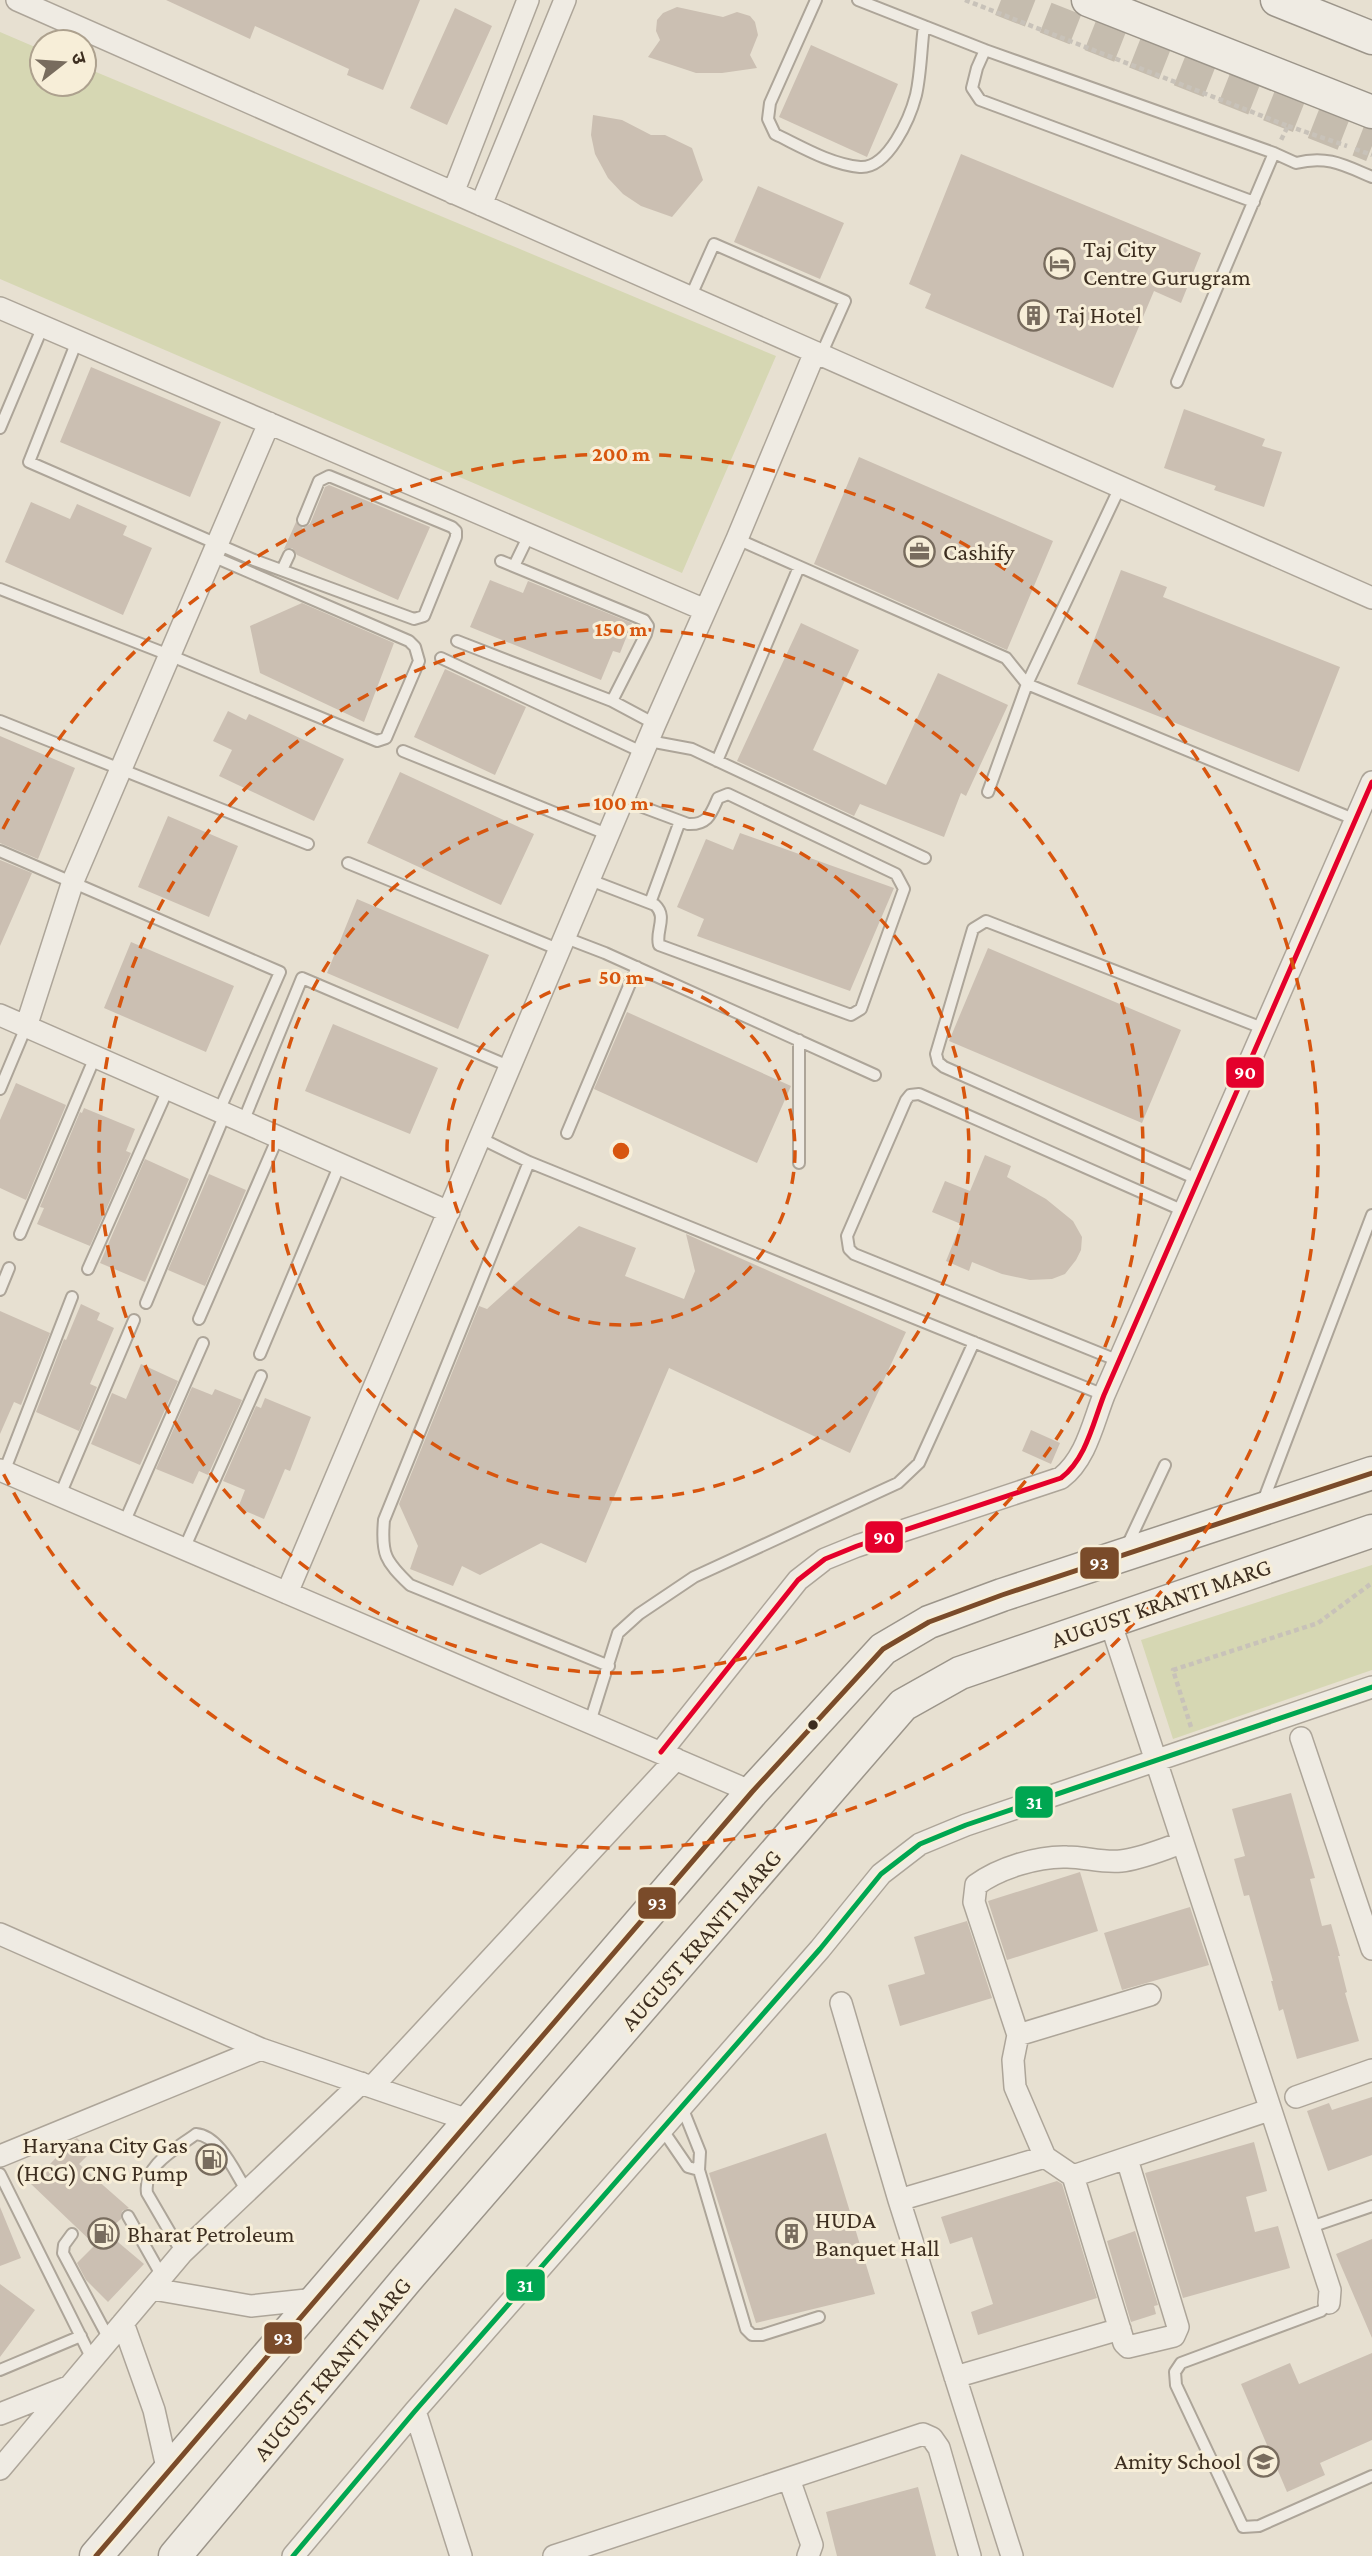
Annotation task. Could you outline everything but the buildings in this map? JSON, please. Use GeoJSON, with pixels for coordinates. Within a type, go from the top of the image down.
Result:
{"type":"FeatureCollection","features":[{"type":"Feature","properties":{"kind":"main road"},"geometry":{"type":"LineString","coordinates":[[1088,0],[1372,113]]}},
{"type":"Feature","properties":{"kind":"main road"},"geometry":{"type":"LineString","coordinates":[[1277,0],[1372,38]]}},
{"type":"Feature","properties":{"kind":"main road"},"geometry":{"type":"LineString","coordinates":[[96,2556],[752,1792],[883,1649],[929,1622],[1002,1595],[1372,1473]]}},
{"type":"Feature","properties":{"kind":"main road","name":"AUGUST KRANTI MARG"},"geometry":{"type":"LineString","coordinates":[[175,2556],[406,2280],[902,1705],[960,1672],[1372,1531]]}},
{"type":"Feature","properties":{"kind":"street"},"geometry":{"type":"LineString","coordinates":[[17,0],[1372,598]]}},
{"type":"Feature","properties":{"kind":"street"},"geometry":{"type":"LineString","coordinates":[[453,192],[528,0]]}},
{"type":"Feature","properties":{"kind":"street"},"geometry":{"type":"LineString","coordinates":[[481,205],[565,0]]}},
{"type":"Feature","properties":{"kind":"street"},"geometry":{"type":"LineString","coordinates":[[0,308],[705,610]]}},
{"type":"Feature","properties":{"kind":"street"},"geometry":{"type":"LineString","coordinates":[[287,1593],[705,610],[818,354]]}},
{"type":"Feature","properties":{"kind":"street"},"geometry":{"type":"LineString","coordinates":[[26,1027],[73,881],[269,423]]}},
{"type":"Feature","properties":{"kind":"street"},"geometry":{"type":"LineString","coordinates":[[0,2469],[182,2253],[366,2085],[668,1756],[798,1580],[825,1559],[857,1546],[1061,1478],[1071,1470],[1079,1458],[1104,1395],[1372,782]]}},
{"type":"Feature","properties":{"kind":"street"},"geometry":{"type":"LineString","coordinates":[[0,1015],[449,1212]]}},
{"type":"Feature","properties":{"kind":"street"},"geometry":{"type":"LineString","coordinates":[[2,1471],[752,1792]]}},
{"type":"Feature","properties":{"kind":"street"},"geometry":{"type":"LineString","coordinates":[[1110,1621],[1307,2228],[1330,2290],[1329,2304]]}},
{"type":"Feature","properties":{"kind":"street"},"geometry":{"type":"LineString","coordinates":[[293,2556],[415,2411],[820,1949],[881,1874],[920,1844],[966,1825],[1372,1688]]}},
{"type":"Feature","properties":{"kind":"street"},"geometry":{"type":"LineString","coordinates":[[1301,1738],[1372,1949]]}},
{"type":"Feature","properties":{"kind":"street"},"geometry":{"type":"LineString","coordinates":[[1127,2159],[1178,2327],[1174,2336],[1128,2347],[1124,2343],[1073,2176],[1045,2157],[1015,2087],[1013,2060],[1018,2035],[974,1902],[976,1885],[989,1875],[1042,1859],[1068,1857],[1122,1861],[1182,1843]]}},
{"type":"Feature","properties":{"kind":"street"},"geometry":{"type":"LineString","coordinates":[[0,1934],[261,2049],[468,2120]]}},
{"type":"Feature","properties":{"kind":"street"},"geometry":{"type":"LineString","coordinates":[[1018,2035],[1150,1995]]}},
{"type":"Feature","properties":{"kind":"street"},"geometry":{"type":"LineString","coordinates":[[841,2003],[899,2200],[1012,2556]]}},
{"type":"Feature","properties":{"kind":"street"},"geometry":{"type":"LineString","coordinates":[[0,2156],[261,2049]]}},
{"type":"Feature","properties":{"kind":"street"},"geometry":{"type":"LineString","coordinates":[[1296,2097],[1372,2070]]}},
{"type":"Feature","properties":{"kind":"street"},"geometry":{"type":"LineString","coordinates":[[1073,2176],[1269,2110]]}},
{"type":"Feature","properties":{"kind":"street"},"geometry":{"type":"LineString","coordinates":[[899,2200],[1045,2157]]}},
{"type":"Feature","properties":{"kind":"street"},"geometry":{"type":"LineString","coordinates":[[158,2283],[251,2306],[316,2299]]}},
{"type":"Feature","properties":{"kind":"street"},"geometry":{"type":"LineString","coordinates":[[955,2377],[1120,2329]]}},
{"type":"Feature","properties":{"kind":"street"},"geometry":{"type":"LineString","coordinates":[[116,2331],[154,2410],[168,2472]]}},
{"type":"Feature","properties":{"kind":"street"},"geometry":{"type":"LineString","coordinates":[[1,2409],[70,2386]]}},
{"type":"Feature","properties":{"kind":"street"},"geometry":{"type":"LineString","coordinates":[[415,2411],[461,2556]]}},
{"type":"Feature","properties":{"kind":"street"},"geometry":{"type":"LineString","coordinates":[[554,2556],[923,2434],[932,2438],[939,2448],[970,2556]]}},
{"type":"Feature","properties":{"kind":"street"},"geometry":{"type":"LineString","coordinates":[[789,2479],[812,2545],[808,2556]]}},
{"type":"Feature","properties":{"kind":"lane"},"geometry":{"type":"LineString","coordinates":[[816,0],[770,103],[768,119],[775,134],[832,160],[863,167],[883,159],[902,131],[915,97],[923,26]]}},
{"type":"Feature","properties":{"kind":"lane"},"geometry":{"type":"LineString","coordinates":[[858,0],[985,50],[1296,163],[1313,159],[1331,160],[1372,177]]}},
{"type":"Feature","properties":{"kind":"lane"},"geometry":{"type":"LineString","coordinates":[[985,50],[972,88],[980,100],[1254,202]]}},
{"type":"Feature","properties":{"kind":"lane"},"geometry":{"type":"LineString","coordinates":[[1177,382],[1274,153]]}},
{"type":"Feature","properties":{"kind":"lane"},"geometry":{"type":"LineString","coordinates":[[690,298],[714,243],[845,301],[818,354]]}},
{"type":"Feature","properties":{"kind":"lane"},"geometry":{"type":"LineString","coordinates":[[0,428],[43,326]]}},
{"type":"Feature","properties":{"kind":"lane"},"geometry":{"type":"LineString","coordinates":[[0,589],[377,741],[386,738],[419,661],[415,647],[409,641],[29,462],[77,341]]}},
{"type":"Feature","properties":{"kind":"lane"},"geometry":{"type":"LineString","coordinates":[[214,551],[282,570],[414,619],[424,616],[456,537],[456,531],[452,527],[333,477],[319,481],[303,520]]}},
{"type":"Feature","properties":{"kind":"lane"},"geometry":{"type":"LineString","coordinates":[[988,792],[1027,684],[1120,487]]}},
{"type":"Feature","properties":{"kind":"lane"},"geometry":{"type":"LineString","coordinates":[[514,566],[528,535]]}},
{"type":"Feature","properties":{"kind":"lane"},"geometry":{"type":"LineString","coordinates":[[737,539],[1006,658],[1027,684],[1356,820]]}},
{"type":"Feature","properties":{"kind":"lane"},"geometry":{"type":"LineString","coordinates":[[282,570],[289,555]]}},
{"type":"Feature","properties":{"kind":"lane"},"geometry":{"type":"LineString","coordinates":[[500,561],[644,620],[648,626],[646,634],[612,701]]}},
{"type":"Feature","properties":{"kind":"lane"},"geometry":{"type":"LineString","coordinates":[[717,761],[799,566]]}},
{"type":"Feature","properties":{"kind":"lane"},"geometry":{"type":"LineString","coordinates":[[457,641],[612,701],[650,739]]}},
{"type":"Feature","properties":{"kind":"lane"},"geometry":{"type":"LineString","coordinates":[[441,658],[650,739],[692,749],[925,858]]}},
{"type":"Feature","properties":{"kind":"lane"},"geometry":{"type":"LineString","coordinates":[[0,721],[307,844]]}},
{"type":"Feature","properties":{"kind":"lane"},"geometry":{"type":"LineString","coordinates":[[403,751],[609,835]]}},
{"type":"Feature","properties":{"kind":"lane"},"geometry":{"type":"LineString","coordinates":[[590,880],[660,909],[662,920],[659,945],[850,1015],[861,1009],[904,889],[896,874],[729,794],[718,798],[710,818],[701,824],[688,824],[624,800]]}},
{"type":"Feature","properties":{"kind":"lane"},"geometry":{"type":"LineString","coordinates":[[650,903],[680,821]]}},
{"type":"Feature","properties":{"kind":"lane"},"geometry":{"type":"LineString","coordinates":[[0,851],[280,972],[229,1116]]}},
{"type":"Feature","properties":{"kind":"lane"},"geometry":{"type":"LineString","coordinates":[[348,863],[563,944],[637,967],[876,1075]]}},
{"type":"Feature","properties":{"kind":"lane"},"geometry":{"type":"LineString","coordinates":[[1199,1180],[944,1067],[939,1062],[936,1054],[973,929],[986,921],[1265,1029]]}},
{"type":"Feature","properties":{"kind":"lane"},"geometry":{"type":"LineString","coordinates":[[567,1133],[637,967]]}},
{"type":"Feature","properties":{"kind":"lane"},"geometry":{"type":"LineString","coordinates":[[146,1303],[229,1116],[302,978],[510,1067]]}},
{"type":"Feature","properties":{"kind":"lane"},"geometry":{"type":"LineString","coordinates":[[0,1089],[26,1027]]}},
{"type":"Feature","properties":{"kind":"lane"},"geometry":{"type":"LineString","coordinates":[[799,1040],[799,1163]]}},
{"type":"Feature","properties":{"kind":"lane"},"geometry":{"type":"LineString","coordinates":[[20,1234],[95,1057]]}},
{"type":"Feature","properties":{"kind":"lane"},"geometry":{"type":"LineString","coordinates":[[88,1269],[167,1089]]}},
{"type":"Feature","properties":{"kind":"lane"},"geometry":{"type":"LineString","coordinates":[[1119,1362],[854,1254],[849,1249],[847,1236],[905,1100],[910,1095],[919,1094],[1184,1212]]}},
{"type":"Feature","properties":{"kind":"lane"},"geometry":{"type":"LineString","coordinates":[[200,1319],[278,1137]]}},
{"type":"Feature","properties":{"kind":"lane"},"geometry":{"type":"LineString","coordinates":[[480,1138],[529,1161],[1104,1395]]}},
{"type":"Feature","properties":{"kind":"lane"},"geometry":{"type":"LineString","coordinates":[[529,1161],[384,1520],[382,1545],[391,1567],[410,1585],[609,1666]]}},
{"type":"Feature","properties":{"kind":"lane"},"geometry":{"type":"LineString","coordinates":[[260,1354],[340,1164]]}},
{"type":"Feature","properties":{"kind":"lane"},"geometry":{"type":"LineString","coordinates":[[1260,1510],[1372,1214]]}},
{"type":"Feature","properties":{"kind":"lane"},"geometry":{"type":"LineString","coordinates":[[0,1290],[9,1268]]}},
{"type":"Feature","properties":{"kind":"lane"},"geometry":{"type":"LineString","coordinates":[[2,1471],[72,1297]]}},
{"type":"Feature","properties":{"kind":"lane"},"geometry":{"type":"LineString","coordinates":[[60,1496],[134,1320]]}},
{"type":"Feature","properties":{"kind":"lane"},"geometry":{"type":"LineString","coordinates":[[590,1722],[618,1633],[639,1614],[694,1577],[898,1483],[919,1463],[974,1342]]}},
{"type":"Feature","properties":{"kind":"lane"},"geometry":{"type":"LineString","coordinates":[[124,1523],[203,1343]]}},
{"type":"Feature","properties":{"kind":"lane"},"geometry":{"type":"LineString","coordinates":[[184,1549],[261,1376]]}},
{"type":"Feature","properties":{"kind":"lane"},"geometry":{"type":"LineString","coordinates":[[1123,1555],[1165,1465]]}},
{"type":"Feature","properties":{"kind":"lane"},"geometry":{"type":"LineString","coordinates":[[682,2107],[700,2152],[699,2170],[746,2329],[752,2335],[762,2335],[819,2317]]}},
{"type":"Feature","properties":{"kind":"lane"},"geometry":{"type":"LineString","coordinates":[[662,2129],[688,2167],[699,2170]]}},
{"type":"Feature","properties":{"kind":"lane"},"geometry":{"type":"LineString","coordinates":[[182,2253],[146,2193],[145,2182],[156,2164],[196,2134],[204,2135],[217,2145],[247,2191]]}},
{"type":"Feature","properties":{"kind":"lane"},"geometry":{"type":"LineString","coordinates":[[0,2174],[92,2360]]}},
{"type":"Feature","properties":{"kind":"lane"},"geometry":{"type":"LineString","coordinates":[[1307,2228],[1372,2206]]}},
{"type":"Feature","properties":{"kind":"lane"},"geometry":{"type":"LineString","coordinates":[[128,2216],[158,2283]]}},
{"type":"Feature","properties":{"kind":"lane"},"geometry":{"type":"LineString","coordinates":[[72,2234],[64,2245],[63,2253],[116,2331]]}},
{"type":"Feature","properties":{"kind":"lane"},"geometry":{"type":"LineString","coordinates":[[1329,2304],[1321,2311],[1181,2363],[1175,2372],[1177,2385],[1243,2527],[1259,2525],[1372,2476]]}},
{"type":"Feature","properties":{"kind":"lane"},"geometry":{"type":"LineString","coordinates":[[0,2370],[81,2336]]}},
{"type":"Feature","properties":{"kind":"path"},"geometry":{"type":"LineString","coordinates":[[965,0],[1288,126],[1372,155]]}},
{"type":"Feature","properties":{"kind":"path"},"geometry":{"type":"LineString","coordinates":[[1274,153],[1288,126]]}},
{"type":"Feature","properties":{"kind":"path"},"geometry":{"type":"LineString","coordinates":[[1197,1748],[1173,1670],[1318,1623],[1372,1583]]}},
{"type":"Feature","properties":{"kind":"green space"},"geometry":{"type":"Polygon","coordinates":[[[0,32],[28,44],[28,98],[98,98],[98,73],[776,356],[682,573],[0,279],[0,32]]]}},
{"type":"Feature","properties":{"kind":"green space"},"geometry":{"type":"Polygon","coordinates":[[[1372,1565],[1372,1670],[1173,1739],[1141,1640],[1372,1565]]]}},
{"type":"Feature","properties":{"kind":"tunnel"},"geometry":{"type":"LineString","coordinates":[[1001,0],[1372,146]]}},
{"type":"Feature","properties":{"kind":"transit line","name":"90"},"geometry":{"type":"LineString","coordinates":[[661,1752],[798,1580],[825,1559],[1061,1478],[1077,1461],[1372,782]]}},
{"type":"Feature","properties":{"kind":"transit line","name":"93"},"geometry":{"type":"LineString","coordinates":[[96,2556],[752,1792],[883,1649],[929,1622],[1002,1595],[1372,1473]]}},
{"type":"Feature","properties":{"kind":"transit line","name":"31"},"geometry":{"type":"LineString","coordinates":[[293,2556],[415,2411],[820,1949],[881,1874],[920,1844],[966,1825],[1372,1687]]}},
{"type":"Feature","properties":{"kind":"place","name":"Taj City Centre Gurugram"},"geometry":{"type":"Point","coordinates":[1060,263]}},
{"type":"Feature","properties":{"kind":"place","name":"Taj Hotel"},"geometry":{"type":"Point","coordinates":[1033,315]}},
{"type":"Feature","properties":{"kind":"place","name":"Cashify"},"geometry":{"type":"Point","coordinates":[920,552]}},
{"type":"Feature","properties":{"kind":"place","name":"Haryana City Gas (HCG) CNG Pump"},"geometry":{"type":"Point","coordinates":[211,2159]}},
{"type":"Feature","properties":{"kind":"place","name":"Bharat Petroleum"},"geometry":{"type":"Point","coordinates":[104,2234]}},
{"type":"Feature","properties":{"kind":"place","name":"HUDA Banquet Hall"},"geometry":{"type":"Point","coordinates":[792,2234]}},
{"type":"Feature","properties":{"kind":"place","name":"Amity School"},"geometry":{"type":"Point","coordinates":[1264,2461]}}]}
